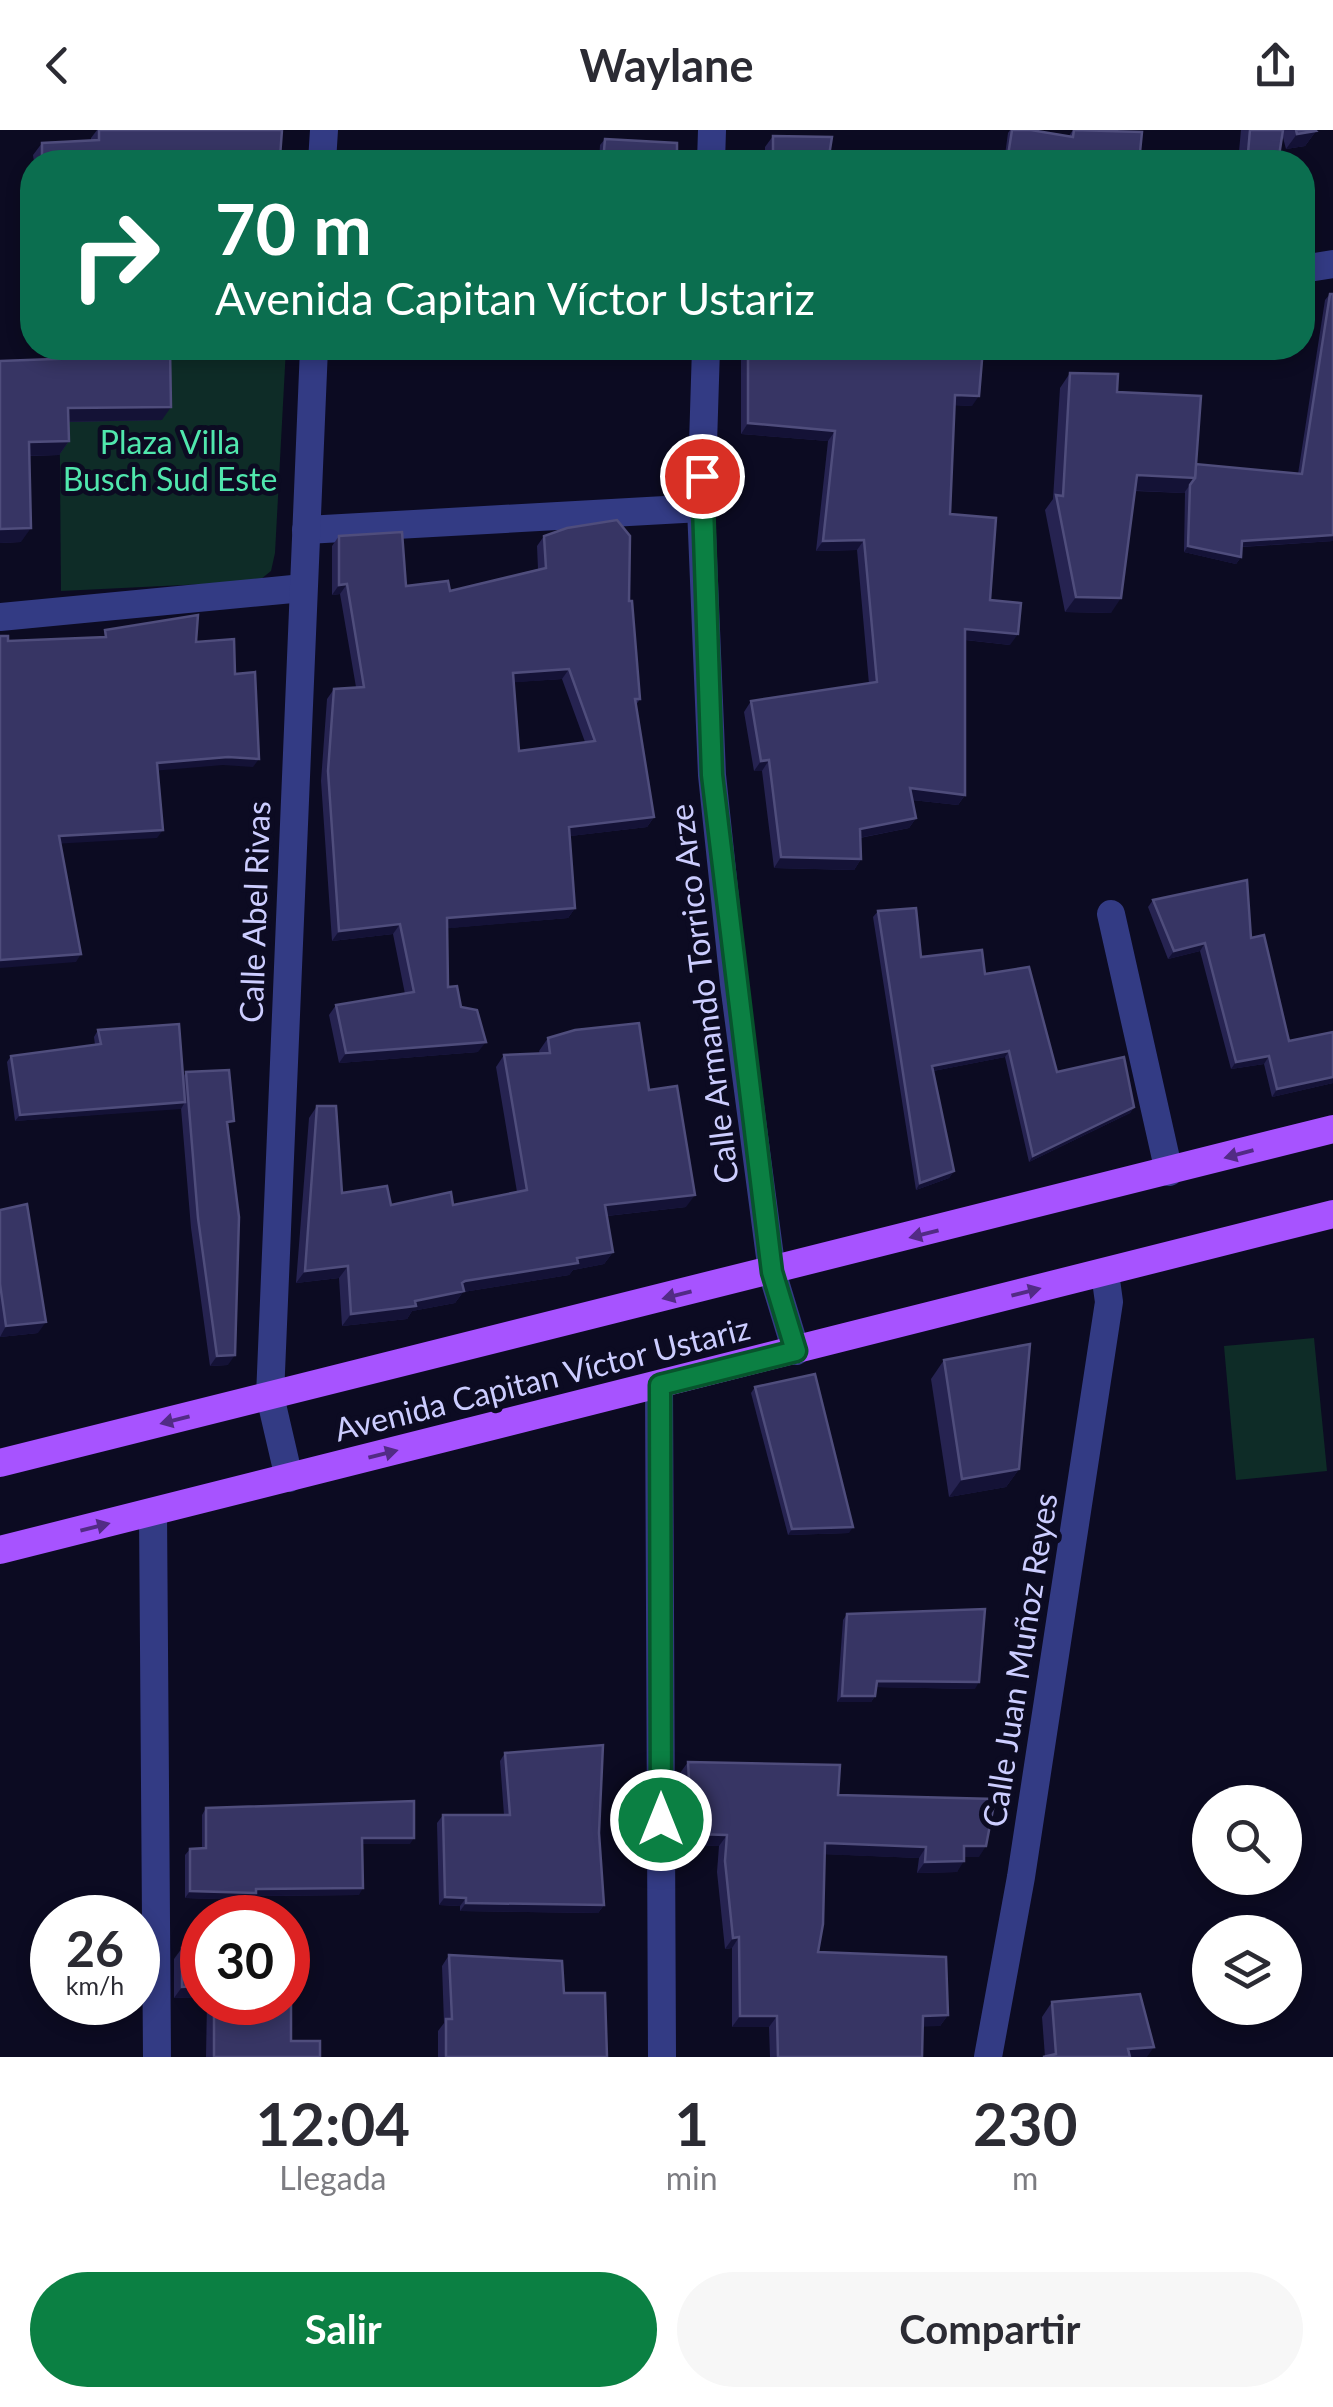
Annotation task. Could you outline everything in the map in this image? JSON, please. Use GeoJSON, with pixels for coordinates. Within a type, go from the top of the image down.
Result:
{"type":"FeatureCollection","features":[{"type":"Feature","properties":{"kind":"main road","name":"Avenida Capitan Víctor Ustariz"},"geometry":{"type":"LineString","coordinates":[[0,1464],[1333,1129]]}},
{"type":"Feature","properties":{"kind":"main road","name":"Avenida Capitan Víctor Ustariz"},"geometry":{"type":"LineString","coordinates":[[0,1550],[1333,1214]]}},
{"type":"Feature","properties":{"kind":"street","name":"Calle Abel Rivas"},"geometry":{"type":"LineString","coordinates":[[289,1478],[270,1396],[313,360]]}},
{"type":"Feature","properties":{"kind":"street","name":"Calle Armando Torrico Arze"},"geometry":{"type":"LineString","coordinates":[[706,360],[701,508],[712,775],[772,1272],[796,1351]]}},
{"type":"Feature","properties":{"kind":"street"},"geometry":{"type":"LineString","coordinates":[[306,530],[701,508]]}},
{"type":"Feature","properties":{"kind":"street"},"geometry":{"type":"LineString","coordinates":[[0,617],[303,588]]}},
{"type":"Feature","properties":{"kind":"street"},"geometry":{"type":"LineString","coordinates":[[1111,914],[1169,1172]]}},
{"type":"Feature","properties":{"kind":"street","name":"Calle Juan Muñoz Reyes"},"geometry":{"type":"LineString","coordinates":[[988,2057],[1021,1876],[1109,1302],[1105,1272]]}},
{"type":"Feature","properties":{"kind":"street"},"geometry":{"type":"LineString","coordinates":[[660,1385],[662,2057]]}},
{"type":"Feature","properties":{"kind":"street"},"geometry":{"type":"LineString","coordinates":[[153,1512],[157,2057]]}},
{"type":"Feature","properties":{"kind":"green space","name":"Plaza Villa Busch Sud Este"},"geometry":{"type":"Polygon","coordinates":[[[59,360],[285,360],[271,571],[261,579],[245,582],[61,591],[59,360]]]}},
{"type":"Feature","properties":{"kind":"green space"},"geometry":{"type":"Polygon","coordinates":[[[1314,1338],[1327,1471],[1236,1480],[1224,1346],[1314,1338]]]}},
{"type":"Feature","properties":{"kind":"building"},"geometry":{"type":"Polygon","coordinates":[[[99,130],[282,130],[281,150],[42,150],[42,143],[99,140],[99,130]]]}},
{"type":"Feature","properties":{"kind":"building"},"geometry":{"type":"Polygon","coordinates":[[[1012,130],[1073,137],[1074,130],[1142,132],[1140,150],[1009,150],[1012,130]]]}},
{"type":"Feature","properties":{"kind":"building"},"geometry":{"type":"Polygon","coordinates":[[[1250,130],[1283,130],[1280,150],[1248,150],[1250,130]]]}},
{"type":"Feature","properties":{"kind":"building"},"geometry":{"type":"Polygon","coordinates":[[[773,136],[832,137],[830,150],[773,150],[773,136]]]}},
{"type":"Feature","properties":{"kind":"building"},"geometry":{"type":"Polygon","coordinates":[[[605,139],[677,143],[677,150],[604,150],[605,139]]]}},
{"type":"Feature","properties":{"kind":"building"},"geometry":{"type":"Polygon","coordinates":[[[1330,294],[1333,535],[1242,541],[1241,557],[1188,546],[1190,485],[1196,464],[1302,474],[1330,294]]]}},
{"type":"Feature","properties":{"kind":"building"},"geometry":{"type":"Polygon","coordinates":[[[170,360],[171,407],[68,408],[69,441],[29,442],[31,528],[0,529],[0,361],[170,360]]]}},
{"type":"Feature","properties":{"kind":"building"},"geometry":{"type":"Polygon","coordinates":[[[748,360],[982,360],[979,396],[955,395],[950,514],[996,518],[990,600],[1021,603],[1018,634],[965,629],[965,795],[910,788],[916,818],[860,829],[861,859],[781,857],[769,760],[761,761],[751,701],[877,682],[864,540],[823,541],[835,431],[748,423],[748,360]]]}},
{"type":"Feature","properties":{"kind":"building"},"geometry":{"type":"Polygon","coordinates":[[[1070,373],[1118,374],[1117,392],[1201,396],[1195,478],[1137,475],[1121,598],[1076,597],[1056,495],[1063,496],[1070,373]]]}},
{"type":"Feature","properties":{"kind":"building"},"geometry":{"type":"Polygon","coordinates":[[[617,520],[630,536],[629,601],[640,699],[635,699],[654,817],[569,827],[575,908],[447,918],[448,987],[457,986],[461,1007],[477,1010],[486,1042],[346,1053],[336,1005],[414,992],[400,924],[339,931],[328,771],[334,689],[364,687],[347,584],[339,585],[339,536],[402,532],[406,586],[448,581],[450,591],[546,568],[544,536],[617,520]],[[569,669],[513,673],[519,751],[595,741],[569,669]]]}},
{"type":"Feature","properties":{"kind":"building"},"geometry":{"type":"Polygon","coordinates":[[[198,615],[196,642],[234,639],[235,674],[255,672],[259,759],[228,757],[157,763],[163,830],[59,836],[81,954],[0,960],[0,636],[8,636],[8,641],[106,637],[105,630],[198,615]]]}},
{"type":"Feature","properties":{"kind":"building"},"geometry":{"type":"Polygon","coordinates":[[[1247,880],[1251,938],[1264,935],[1289,1041],[1333,1032],[1333,1077],[1277,1089],[1269,1056],[1236,1062],[1205,943],[1174,951],[1153,900],[1247,880]]]}},
{"type":"Feature","properties":{"kind":"building"},"geometry":{"type":"Polygon","coordinates":[[[916,908],[921,957],[982,950],[985,974],[1029,967],[1057,1072],[1124,1057],[1134,1107],[1033,1156],[1009,1051],[932,1066],[954,1171],[920,1183],[878,911],[916,908]]]}},
{"type":"Feature","properties":{"kind":"building"},"geometry":{"type":"Polygon","coordinates":[[[639,1023],[649,1090],[677,1086],[695,1195],[605,1205],[613,1252],[577,1258],[578,1263],[465,1281],[464,1291],[415,1301],[416,1306],[351,1314],[348,1266],[305,1271],[317,1106],[336,1106],[342,1193],[387,1186],[391,1205],[451,1192],[453,1205],[527,1190],[504,1055],[550,1053],[548,1038],[575,1030],[639,1023]]]}},
{"type":"Feature","properties":{"kind":"building"},"geometry":{"type":"Polygon","coordinates":[[[179,1024],[185,1102],[20,1115],[11,1056],[101,1044],[98,1030],[179,1024]]]}},
{"type":"Feature","properties":{"kind":"building"},"geometry":{"type":"Polygon","coordinates":[[[229,1070],[234,1121],[227,1122],[239,1217],[235,1355],[217,1356],[198,1218],[186,1072],[229,1070]]]}},
{"type":"Feature","properties":{"kind":"building"},"geometry":{"type":"Polygon","coordinates":[[[27,1204],[46,1322],[6,1326],[0,1284],[0,1210],[27,1204]]]}},
{"type":"Feature","properties":{"kind":"building"},"geometry":{"type":"Polygon","coordinates":[[[1030,1344],[1019,1469],[962,1479],[944,1360],[1030,1344]]]}},
{"type":"Feature","properties":{"kind":"building"},"geometry":{"type":"Polygon","coordinates":[[[815,1374],[853,1527],[792,1529],[755,1387],[815,1374]]]}},
{"type":"Feature","properties":{"kind":"building"},"geometry":{"type":"Polygon","coordinates":[[[985,1609],[979,1682],[877,1681],[875,1696],[842,1696],[847,1614],[985,1609]]]}},
{"type":"Feature","properties":{"kind":"building"},"geometry":{"type":"Polygon","coordinates":[[[603,1745],[599,1833],[604,1905],[466,1903],[466,1898],[445,1897],[443,1815],[510,1815],[505,1753],[603,1745]]]}},
{"type":"Feature","properties":{"kind":"building"},"geometry":{"type":"Polygon","coordinates":[[[688,1762],[840,1765],[838,1795],[995,1799],[986,1846],[964,1846],[964,1861],[925,1862],[926,1847],[825,1843],[823,1924],[818,1952],[946,1957],[948,2015],[923,2016],[922,2057],[778,2057],[777,2016],[740,2016],[739,1937],[733,1938],[725,1861],[727,1835],[692,1834],[688,1762]]]}},
{"type":"Feature","properties":{"kind":"building"},"geometry":{"type":"Polygon","coordinates":[[[414,1801],[414,1838],[362,1838],[363,1888],[256,1889],[256,1893],[190,1891],[190,1849],[206,1848],[206,1808],[414,1801]]]}},
{"type":"Feature","properties":{"kind":"building"},"geometry":{"type":"Polygon","coordinates":[[[449,1955],[562,1961],[564,1993],[605,1993],[607,2057],[446,2057],[446,2019],[452,2019],[449,1955]]]}},
{"type":"Feature","properties":{"kind":"building"},"geometry":{"type":"Polygon","coordinates":[[[1140,1994],[1154,2047],[1128,2049],[1130,2057],[1043,2057],[1056,2054],[1052,2002],[1140,1994]]]}},
{"type":"Feature","properties":{"kind":"building"},"geometry":{"type":"Polygon","coordinates":[[[214,2025],[291,2025],[291,2041],[320,2041],[320,2057],[214,2057],[214,2025]]]}},
{"type":"Feature","properties":{"kind":"route"},"geometry":{"type":"LineString","coordinates":[[661,1820],[660,1385],[796,1351],[772,1272],[734,984],[712,775],[702,476]]}}]}
